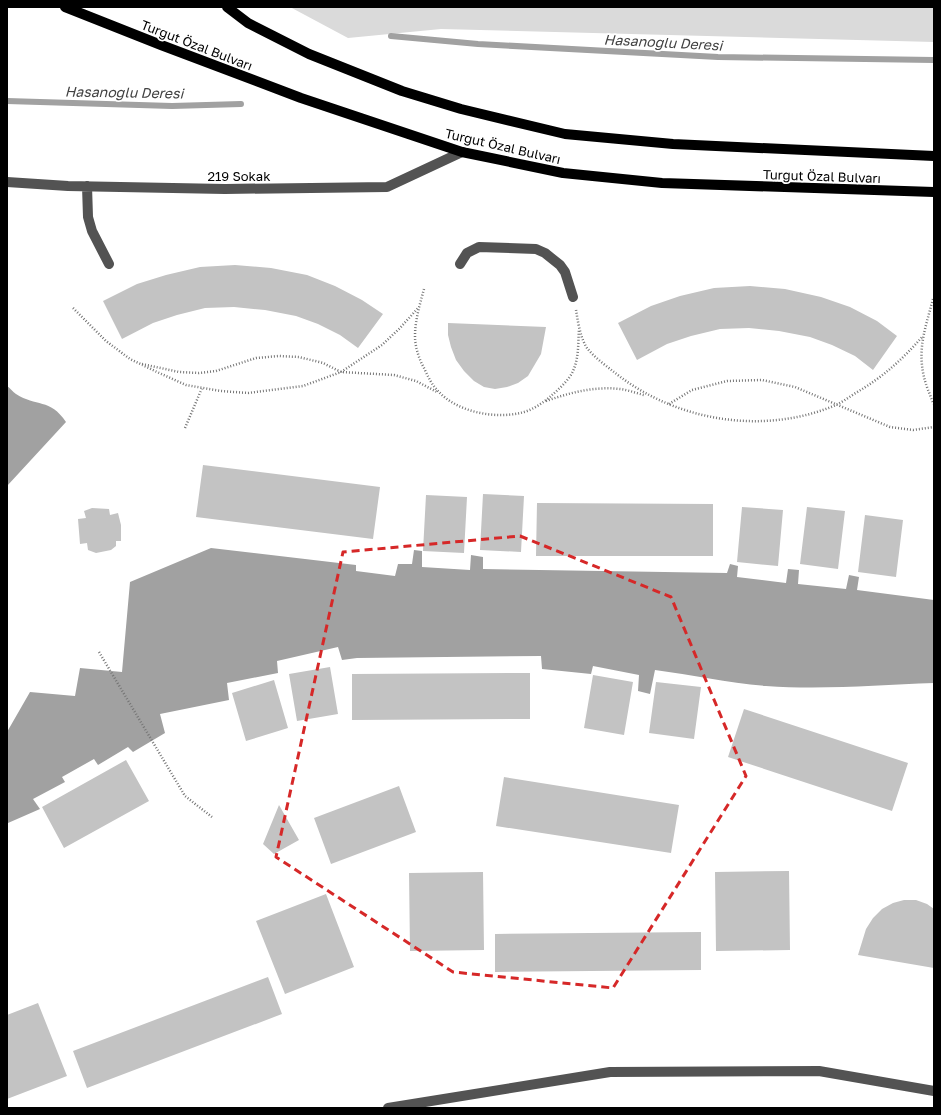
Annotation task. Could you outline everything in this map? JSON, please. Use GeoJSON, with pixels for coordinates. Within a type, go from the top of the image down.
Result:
{"type":"FeatureCollection","features":[{"type":"Feature","properties":{"kind":"main road","name":"Turgut Özal Bulvarı"},"geometry":{"type":"LineString","coordinates":[[65,7],[301,98],[462,152],[563,173],[662,183],[934,192]]}},
{"type":"Feature","properties":{"kind":"main road","name":"Turgut Özal Bulvarı"},"geometry":{"type":"LineString","coordinates":[[227,7],[248,23],[308,54],[402,91],[461,109],[565,134],[673,144],[934,156]]}},
{"type":"Feature","properties":{"kind":"street","name":"219 Sokak"},"geometry":{"type":"LineString","coordinates":[[7,182],[86,186],[225,189],[387,187],[462,152]]}},
{"type":"Feature","properties":{"kind":"street"},"geometry":{"type":"LineString","coordinates":[[86,186],[88,217],[92,231],[109,264]]}},
{"type":"Feature","properties":{"kind":"street"},"geometry":{"type":"LineString","coordinates":[[460,264],[467,253],[479,247],[536,249],[546,253],[560,265],[565,272],[573,297]]}},
{"type":"Feature","properties":{"kind":"street"},"geometry":{"type":"LineString","coordinates":[[388,1108],[610,1072],[819,1071],[934,1091]]}},
{"type":"Feature","properties":{"kind":"path"},"geometry":{"type":"LineString","coordinates":[[424,289],[419,307],[415,337],[420,359],[428,378],[439,392]]}},
{"type":"Feature","properties":{"kind":"path"},"geometry":{"type":"LineString","coordinates":[[573,297],[579,327],[587,347],[603,363],[624,380],[648,396]]}},
{"type":"Feature","properties":{"kind":"path"},"geometry":{"type":"LineString","coordinates":[[934,300],[923,336],[921,361],[925,381],[934,404]]}},
{"type":"Feature","properties":{"kind":"path"},"geometry":{"type":"LineString","coordinates":[[73,308],[106,341],[130,359],[138,363],[186,385],[221,391],[256,393],[302,386],[341,372],[382,345],[419,307]]}},
{"type":"Feature","properties":{"kind":"path"},"geometry":{"type":"LineString","coordinates":[[543,402],[559,389],[573,372],[578,353],[579,327]]}},
{"type":"Feature","properties":{"kind":"path"},"geometry":{"type":"LineString","coordinates":[[138,363],[179,372],[199,373],[216,371],[256,358],[279,356],[299,357],[323,363],[341,372],[394,375],[416,381],[439,392],[457,405],[479,413],[500,416],[521,413],[543,402],[577,391],[620,389],[648,396],[685,411],[726,420],[761,421],[796,418],[837,405],[873,383],[902,360],[923,336]]}},
{"type":"Feature","properties":{"kind":"path"},"geometry":{"type":"LineString","coordinates":[[669,404],[692,390],[727,382],[762,380],[795,387],[890,427],[913,430],[934,427]]}},
{"type":"Feature","properties":{"kind":"path"},"geometry":{"type":"LineString","coordinates":[[185,428],[202,388]]}},
{"type":"Feature","properties":{"kind":"path"},"geometry":{"type":"LineString","coordinates":[[99,652],[185,796],[212,817]]}},
{"type":"Feature","properties":{"kind":"highlighted area"},"geometry":{"type":"Polygon","coordinates":[[[520,536],[671,597],[746,776],[613,988],[453,972],[276,857],[343,552],[520,536]]]}},
{"type":"Feature","properties":{"kind":"shaded area"},"geometry":{"type":"Polygon","coordinates":[[[290,7],[934,7],[934,42],[441,29],[348,38],[290,7]]]}},
{"type":"Feature","properties":{"kind":"shaded area"},"geometry":{"type":"Polygon","coordinates":[[[7,386],[23,398],[54,409],[66,422],[7,486],[7,386]]]}},
{"type":"Feature","properties":{"kind":"shaded area"},"geometry":{"type":"Polygon","coordinates":[[[211,548],[356,565],[356,571],[395,576],[398,564],[412,564],[414,550],[422,551],[422,567],[470,570],[471,555],[483,557],[483,569],[727,573],[730,564],[738,566],[737,577],[786,583],[788,569],[799,570],[798,584],[846,589],[849,575],[859,577],[857,590],[934,600],[934,683],[808,688],[738,683],[655,670],[650,694],[638,691],[639,675],[593,666],[591,674],[542,669],[541,656],[357,658],[342,660],[338,647],[277,661],[278,673],[227,683],[229,700],[160,714],[165,733],[133,752],[128,747],[98,765],[94,759],[62,777],[65,782],[33,799],[40,809],[8,823],[7,732],[30,692],[75,696],[80,668],[122,672],[130,582],[211,548]]]}},
{"type":"Feature","properties":{"kind":"building"},"geometry":{"type":"Polygon","coordinates":[[[235,265],[271,268],[307,275],[335,286],[362,300],[383,314],[358,348],[340,335],[318,324],[296,316],[265,310],[234,307],[205,308],[177,315],[153,323],[122,339],[103,301],[137,284],[166,275],[200,267],[235,265]]]}},
{"type":"Feature","properties":{"kind":"building"},"geometry":{"type":"Polygon","coordinates":[[[750,286],[785,289],[821,297],[850,307],[877,321],[897,336],[873,370],[855,356],[810,337],[779,331],[749,328],[720,329],[691,336],[667,344],[637,360],[618,323],[651,306],[680,296],[714,288],[750,286]]]}},
{"type":"Feature","properties":{"kind":"building"},"geometry":{"type":"Polygon","coordinates":[[[448,323],[546,327],[541,354],[528,376],[518,383],[495,389],[484,387],[474,381],[456,360],[448,335],[448,323]]]}},
{"type":"Feature","properties":{"kind":"building"},"geometry":{"type":"Polygon","coordinates":[[[203,465],[380,487],[373,539],[196,517],[203,465]]]}},
{"type":"Feature","properties":{"kind":"building"},"geometry":{"type":"Polygon","coordinates":[[[483,494],[524,496],[521,552],[480,550],[483,494]]]}},
{"type":"Feature","properties":{"kind":"building"},"geometry":{"type":"Polygon","coordinates":[[[426,495],[467,497],[464,553],[423,551],[426,495]]]}},
{"type":"Feature","properties":{"kind":"building"},"geometry":{"type":"Polygon","coordinates":[[[537,503],[713,504],[713,556],[536,556],[537,503]]]}},
{"type":"Feature","properties":{"kind":"building"},"geometry":{"type":"Polygon","coordinates":[[[742,507],[783,510],[778,566],[737,562],[742,507]]]}},
{"type":"Feature","properties":{"kind":"building"},"geometry":{"type":"Polygon","coordinates":[[[807,507],[845,511],[838,569],[800,564],[807,507]]]}},
{"type":"Feature","properties":{"kind":"building"},"geometry":{"type":"Polygon","coordinates":[[[92,508],[109,509],[110,515],[118,513],[121,525],[121,541],[116,541],[116,546],[111,550],[96,553],[88,550],[87,543],[80,544],[78,519],[86,518],[84,511],[92,508]]]}},
{"type":"Feature","properties":{"kind":"building"},"geometry":{"type":"Polygon","coordinates":[[[865,515],[903,520],[896,577],[858,572],[865,515]]]}},
{"type":"Feature","properties":{"kind":"building"},"geometry":{"type":"Polygon","coordinates":[[[330,667],[338,714],[297,721],[289,674],[330,667]]]}},
{"type":"Feature","properties":{"kind":"building"},"geometry":{"type":"Polygon","coordinates":[[[530,673],[530,719],[352,720],[352,674],[530,673]]]}},
{"type":"Feature","properties":{"kind":"building"},"geometry":{"type":"Polygon","coordinates":[[[593,675],[633,682],[624,735],[584,728],[593,675]]]}},
{"type":"Feature","properties":{"kind":"building"},"geometry":{"type":"Polygon","coordinates":[[[274,680],[288,728],[246,741],[232,693],[274,680]]]}},
{"type":"Feature","properties":{"kind":"building"},"geometry":{"type":"Polygon","coordinates":[[[656,682],[701,687],[694,739],[649,733],[656,682]]]}},
{"type":"Feature","properties":{"kind":"building"},"geometry":{"type":"Polygon","coordinates":[[[744,709],[908,763],[892,811],[728,757],[744,709]]]}},
{"type":"Feature","properties":{"kind":"building"},"geometry":{"type":"Polygon","coordinates":[[[126,760],[149,801],[64,848],[42,807],[126,760]]]}},
{"type":"Feature","properties":{"kind":"building"},"geometry":{"type":"Polygon","coordinates":[[[504,777],[679,805],[671,853],[496,826],[504,777]]]}},
{"type":"Feature","properties":{"kind":"building"},"geometry":{"type":"Polygon","coordinates":[[[399,786],[416,832],[331,864],[314,818],[399,786]]]}},
{"type":"Feature","properties":{"kind":"building"},"geometry":{"type":"Polygon","coordinates":[[[279,805],[299,840],[274,854],[263,844],[279,805]]]}},
{"type":"Feature","properties":{"kind":"building"},"geometry":{"type":"Polygon","coordinates":[[[789,871],[790,950],[716,951],[715,872],[789,871]]]}},
{"type":"Feature","properties":{"kind":"building"},"geometry":{"type":"Polygon","coordinates":[[[483,872],[484,950],[410,951],[409,873],[483,872]]]}},
{"type":"Feature","properties":{"kind":"building"},"geometry":{"type":"Polygon","coordinates":[[[326,894],[354,967],[285,994],[256,921],[326,894]]]}},
{"type":"Feature","properties":{"kind":"building"},"geometry":{"type":"Polygon","coordinates":[[[904,900],[916,900],[927,904],[934,909],[934,968],[858,955],[866,929],[873,918],[882,909],[893,903],[904,900]]]}},
{"type":"Feature","properties":{"kind":"building"},"geometry":{"type":"Polygon","coordinates":[[[701,932],[701,970],[495,972],[495,934],[701,932]]]}},
{"type":"Feature","properties":{"kind":"building"},"geometry":{"type":"Polygon","coordinates":[[[268,977],[282,1014],[87,1088],[73,1051],[268,977]]]}},
{"type":"Feature","properties":{"kind":"building"},"geometry":{"type":"Polygon","coordinates":[[[38,1003],[67,1076],[7,1099],[7,1015],[38,1003]]]}},
{"type":"Feature","properties":{"kind":"waterway","name":"Hasanoğlu Deresi"},"geometry":{"type":"LineString","coordinates":[[391,36],[478,44],[718,57],[934,60]]}},
{"type":"Feature","properties":{"kind":"waterway","name":"Hasanoğlu Deresi"},"geometry":{"type":"LineString","coordinates":[[7,101],[172,106],[241,104]]}}]}
